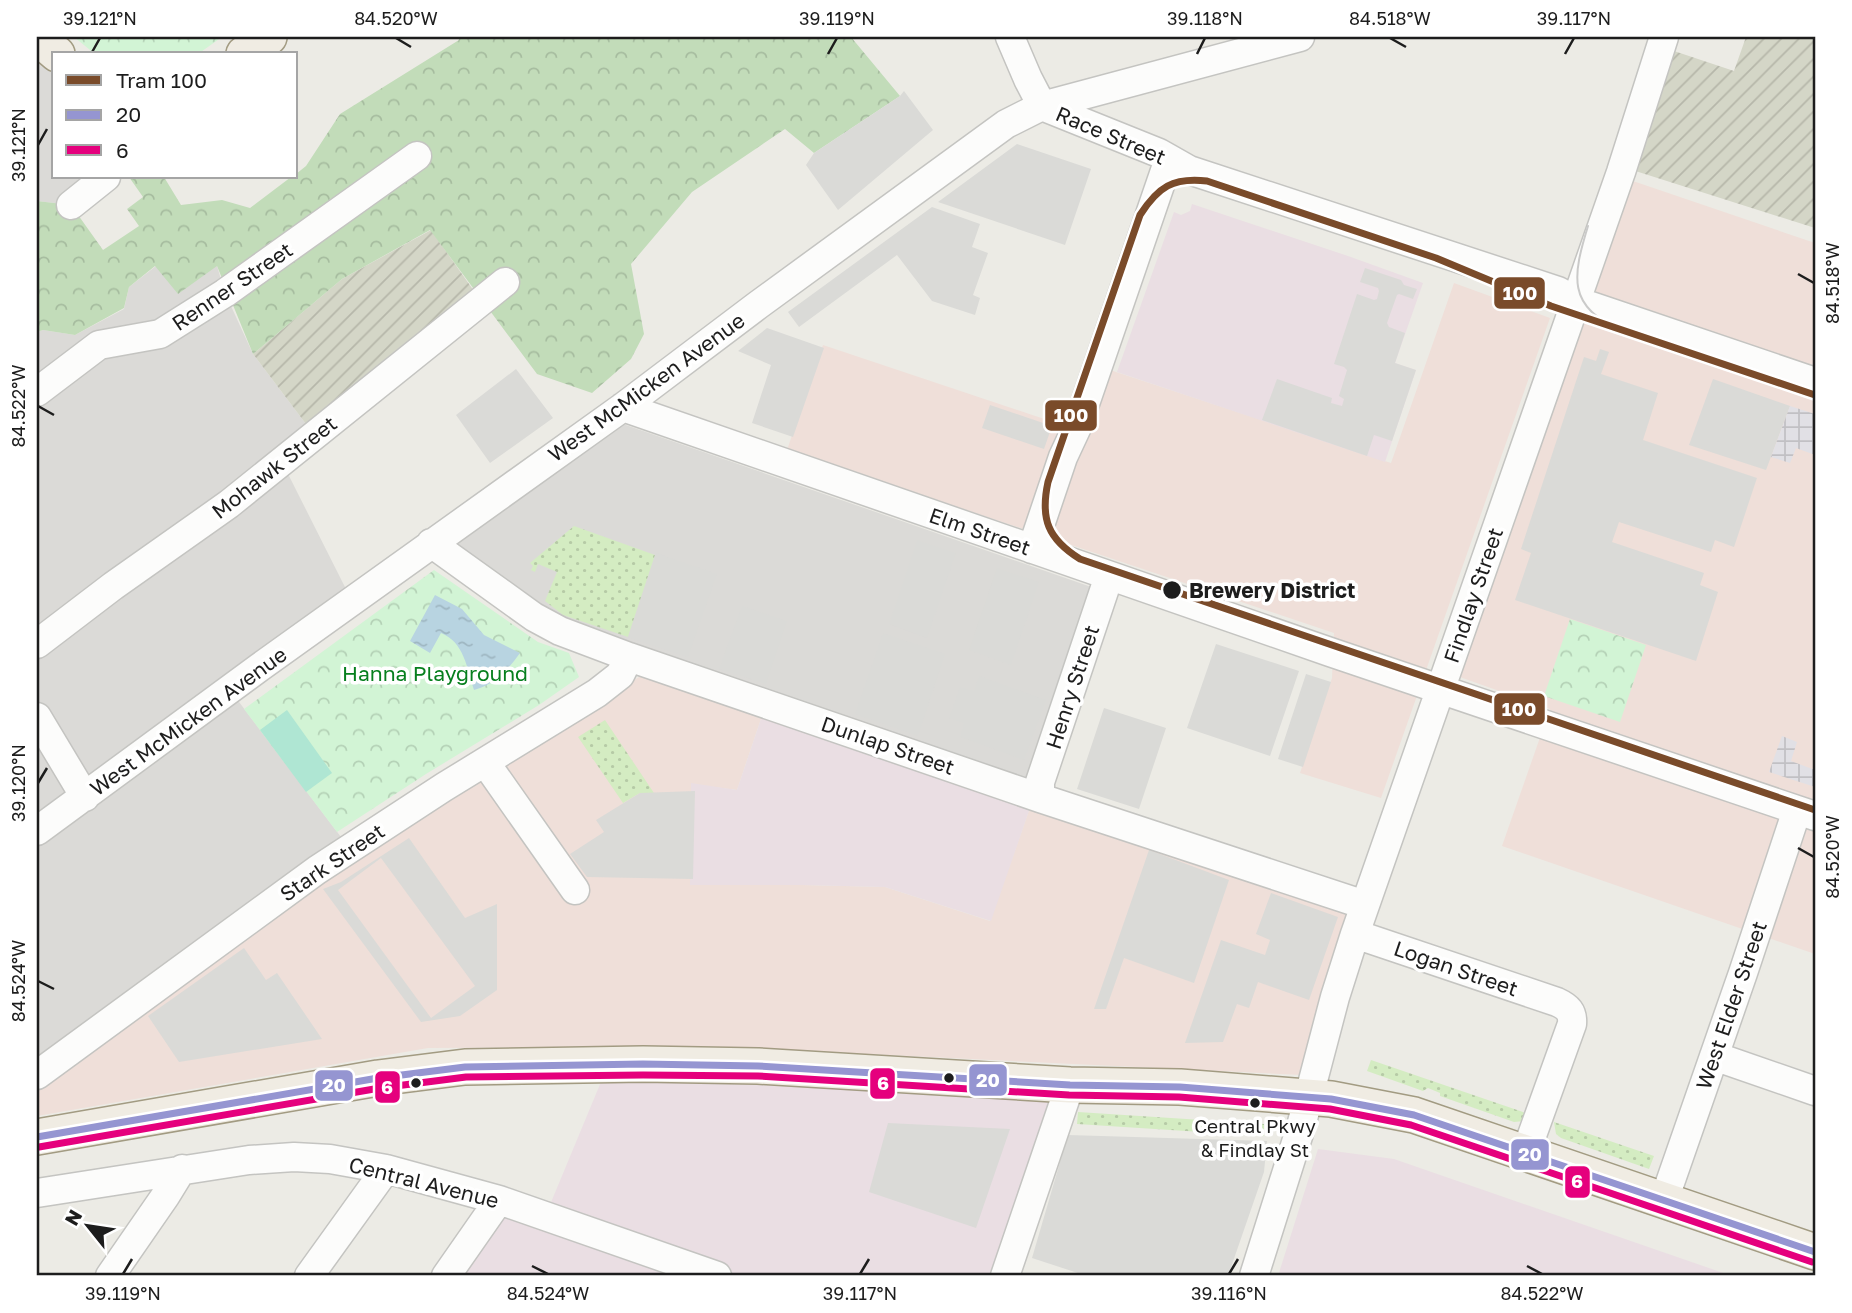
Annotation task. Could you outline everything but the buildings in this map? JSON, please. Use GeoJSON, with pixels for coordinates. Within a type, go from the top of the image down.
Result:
{"type":"FeatureCollection","features":[{"type":"Feature","properties":{"kind":"main road"},"geometry":{"type":"LineString","coordinates":[[37,37],[55,52]]}},
{"type":"Feature","properties":{"kind":"main road"},"geometry":{"type":"LineString","coordinates":[[247,52],[269,37]]}},
{"type":"Feature","properties":{"kind":"main road"},"geometry":{"type":"LineString","coordinates":[[37,1137],[378,1078],[465,1066],[758,1066],[1070,1085],[1180,1087],[1331,1099],[1414,1115],[1815,1252]]}},
{"type":"Feature","properties":{"kind":"street"},"geometry":{"type":"LineString","coordinates":[[1010,37],[1042,106]]}},
{"type":"Feature","properties":{"kind":"street","name":"West McMicken Avenue"},"geometry":{"type":"LineString","coordinates":[[37,831],[431,543],[623,407],[1006,124],[1042,106],[1300,37]]}},
{"type":"Feature","properties":{"kind":"street","name":"Findlay Street"},"geometry":{"type":"LineString","coordinates":[[1254,1276],[1300,1129],[1335,997],[1355,934],[1621,172],[1664,37]]}},
{"type":"Feature","properties":{"kind":"street","name":"Race Street"},"geometry":{"type":"LineString","coordinates":[[1042,106],[1159,153],[1189,170],[1558,291],[1576,301],[1815,382]]}},
{"type":"Feature","properties":{"kind":"street","name":"Renner Street"},"geometry":{"type":"LineString","coordinates":[[37,392],[99,345],[160,334],[225,293],[417,156]]}},
{"type":"Feature","properties":{"kind":"street"},"geometry":{"type":"LineString","coordinates":[[1032,549],[1169,159]]}},
{"type":"Feature","properties":{"kind":"street"},"geometry":{"type":"LineString","coordinates":[[71,205],[105,178]]}},
{"type":"Feature","properties":{"kind":"street","name":"Mohawk Street"},"geometry":{"type":"LineString","coordinates":[[37,644],[229,504],[505,282]]}},
{"type":"Feature","properties":{"kind":"street","name":"Elm Street"},"geometry":{"type":"LineString","coordinates":[[623,407],[1440,690],[1806,813]]}},
{"type":"Feature","properties":{"kind":"street","name":"Dunlap Street"},"geometry":{"type":"LineString","coordinates":[[431,543],[534,617],[560,631],[1040,797],[1365,905]]}},
{"type":"Feature","properties":{"kind":"street","name":"Henry Street"},"geometry":{"type":"LineString","coordinates":[[1040,797],[1040,782],[1109,576]]}},
{"type":"Feature","properties":{"kind":"street","name":"Stark Street"},"geometry":{"type":"LineString","coordinates":[[37,1075],[317,870],[597,693],[620,675],[629,657]]}},
{"type":"Feature","properties":{"kind":"street"},"geometry":{"type":"LineString","coordinates":[[37,717],[85,797]]}},
{"type":"Feature","properties":{"kind":"street"},"geometry":{"type":"LineString","coordinates":[[485,762],[575,890]]}},
{"type":"Feature","properties":{"kind":"street","name":"West Elder Street"},"geometry":{"type":"LineString","coordinates":[[1664,1200],[1714,1056],[1806,813]]}},
{"type":"Feature","properties":{"kind":"street","name":"Logan Street"},"geometry":{"type":"LineString","coordinates":[[1355,934],[1557,1002],[1569,1010],[1573,1016],[1572,1024],[1526,1152]]}},
{"type":"Feature","properties":{"kind":"street"},"geometry":{"type":"LineString","coordinates":[[1714,1056],[1815,1091]]}},
{"type":"Feature","properties":{"kind":"street"},"geometry":{"type":"LineString","coordinates":[[1005,1276],[1070,1085]]}},
{"type":"Feature","properties":{"kind":"street","name":"Central Avenue"},"geometry":{"type":"LineString","coordinates":[[37,1193],[249,1160],[294,1157],[330,1159],[386,1169],[499,1200],[717,1276]]}},
{"type":"Feature","properties":{"kind":"street"},"geometry":{"type":"LineString","coordinates":[[110,1276],[182,1169]]}},
{"type":"Feature","properties":{"kind":"street"},"geometry":{"type":"LineString","coordinates":[[309,1276],[386,1169]]}},
{"type":"Feature","properties":{"kind":"street"},"geometry":{"type":"LineString","coordinates":[[446,1276],[499,1200]]}},
{"type":"Feature","properties":{"kind":"shaded area"},"geometry":{"type":"Polygon","coordinates":[[[37,37],[52,52],[52,178],[105,178],[71,205],[37,201],[37,37]]]}},
{"type":"Feature","properties":{"kind":"shaded area"},"geometry":{"type":"Polygon","coordinates":[[[1746,37],[1815,37],[1815,228],[1626,168],[1665,48],[1734,71],[1746,37]]]}},
{"type":"Feature","properties":{"kind":"shaded area"},"geometry":{"type":"Polygon","coordinates":[[[904,91],[933,130],[838,210],[806,165],[814,153],[904,91]]]}},
{"type":"Feature","properties":{"kind":"shaded area"},"geometry":{"type":"Polygon","coordinates":[[[1017,144],[1091,169],[1065,245],[938,202],[1017,144]]]}},
{"type":"Feature","properties":{"kind":"shaded area"},"geometry":{"type":"Polygon","coordinates":[[[1627,179],[1815,243],[1815,954],[1502,846],[1550,709],[1457,676],[1627,179]]]}},
{"type":"Feature","properties":{"kind":"shaded area"},"geometry":{"type":"Polygon","coordinates":[[[1192,204],[1423,283],[1395,363],[1416,370],[1385,462],[1117,372],[1174,212],[1181,215],[1190,211],[1192,204]]]}},
{"type":"Feature","properties":{"kind":"shaded area"},"geometry":{"type":"Polygon","coordinates":[[[932,207],[980,224],[972,247],[988,253],[973,295],[980,298],[975,315],[932,301],[897,255],[799,327],[788,312],[932,207]]]}},
{"type":"Feature","properties":{"kind":"shaded area"},"geometry":{"type":"Polygon","coordinates":[[[431,230],[481,301],[315,436],[253,354],[342,279],[431,230]]]}},
{"type":"Feature","properties":{"kind":"shaded area"},"geometry":{"type":"Polygon","coordinates":[[[156,266],[217,266],[225,293],[253,354],[315,436],[282,462],[352,601],[230,690],[344,841],[37,1063],[37,332],[43,330],[75,335],[124,309],[129,287],[156,266]]]}},
{"type":"Feature","properties":{"kind":"shaded area"},"geometry":{"type":"Polygon","coordinates":[[[1365,268],[1401,280],[1404,285],[1417,289],[1413,299],[1397,295],[1387,323],[1389,327],[1405,333],[1395,363],[1416,370],[1392,441],[1374,435],[1367,456],[1262,420],[1277,379],[1332,398],[1331,403],[1342,406],[1344,399],[1339,396],[1347,370],[1334,364],[1357,294],[1374,300],[1377,299],[1379,291],[1378,288],[1360,282],[1365,268]]]}},
{"type":"Feature","properties":{"kind":"shaded area"},"geometry":{"type":"Polygon","coordinates":[[[1454,283],[1550,318],[1381,798],[1300,773],[1332,678],[1334,633],[787,450],[823,345],[1086,433],[1107,369],[1391,463],[1454,283]]]}},
{"type":"Feature","properties":{"kind":"shaded area"},"geometry":{"type":"Polygon","coordinates":[[[767,328],[824,348],[793,437],[752,423],[771,365],[738,351],[767,328]]]}},
{"type":"Feature","properties":{"kind":"shaded area"},"geometry":{"type":"Polygon","coordinates":[[[1600,349],[1609,352],[1601,374],[1658,393],[1643,440],[1757,478],[1734,547],[1715,540],[1711,552],[1619,522],[1612,542],[1704,573],[1700,585],[1718,592],[1696,661],[1515,600],[1531,553],[1521,549],[1584,357],[1596,361],[1600,349]]]}},
{"type":"Feature","properties":{"kind":"shaded area"},"geometry":{"type":"Polygon","coordinates":[[[516,369],[553,418],[490,463],[456,415],[516,369]]]}},
{"type":"Feature","properties":{"kind":"shaded area"},"geometry":{"type":"Polygon","coordinates":[[[1713,379],[1790,406],[1766,470],[1689,445],[1713,379]]]}},
{"type":"Feature","properties":{"kind":"shaded area"},"geometry":{"type":"Polygon","coordinates":[[[990,405],[1052,426],[1044,449],[982,428],[990,405]]]}},
{"type":"Feature","properties":{"kind":"shaded area"},"geometry":{"type":"Polygon","coordinates":[[[1790,406],[1815,414],[1815,455],[1796,448],[1790,463],[1771,457],[1790,406]]]}},
{"type":"Feature","properties":{"kind":"shaded area"},"geometry":{"type":"Polygon","coordinates":[[[620,423],[1097,589],[1030,785],[579,631],[447,548],[620,423]]]}},
{"type":"Feature","properties":{"kind":"shaded area"},"geometry":{"type":"Polygon","coordinates":[[[917,540],[956,553],[927,638],[889,624],[917,540]]]}},
{"type":"Feature","properties":{"kind":"shaded area"},"geometry":{"type":"Polygon","coordinates":[[[656,553],[717,574],[688,657],[628,637],[656,553]]]}},
{"type":"Feature","properties":{"kind":"shaded area"},"geometry":{"type":"Polygon","coordinates":[[[997,568],[1039,582],[1011,665],[969,650],[997,568]]]}},
{"type":"Feature","properties":{"kind":"shaded area"},"geometry":{"type":"Polygon","coordinates":[[[742,606],[787,621],[766,684],[719,669],[742,606]]]}},
{"type":"Feature","properties":{"kind":"shaded area"},"geometry":{"type":"Polygon","coordinates":[[[883,633],[945,654],[918,736],[855,714],[883,633]]]}},
{"type":"Feature","properties":{"kind":"shaded area"},"geometry":{"type":"Polygon","coordinates":[[[1216,644],[1299,671],[1270,756],[1187,728],[1216,644]]]}},
{"type":"Feature","properties":{"kind":"shaded area"},"geometry":{"type":"Polygon","coordinates":[[[652,669],[764,710],[737,790],[691,784],[802,885],[885,887],[990,921],[1032,802],[1354,911],[1302,1075],[698,1046],[428,1048],[37,1116],[37,1081],[329,868],[652,669]]]}},
{"type":"Feature","properties":{"kind":"shaded area"},"geometry":{"type":"Polygon","coordinates":[[[1306,674],[1331,682],[1303,767],[1278,759],[1306,674]]]}},
{"type":"Feature","properties":{"kind":"shaded area"},"geometry":{"type":"Polygon","coordinates":[[[979,676],[1046,700],[1024,760],[960,737],[964,723],[949,718],[960,687],[974,691],[979,676]]]}},
{"type":"Feature","properties":{"kind":"shaded area"},"geometry":{"type":"Polygon","coordinates":[[[1104,708],[1166,728],[1139,809],[1077,789],[1104,708]]]}},
{"type":"Feature","properties":{"kind":"shaded area"},"geometry":{"type":"Polygon","coordinates":[[[764,710],[1032,802],[991,921],[885,887],[690,885],[691,783],[737,790],[764,710]]]}},
{"type":"Feature","properties":{"kind":"shaded area"},"geometry":{"type":"Polygon","coordinates":[[[1782,736],[1797,742],[1791,761],[1815,770],[1815,787],[1769,772],[1782,736]]]}},
{"type":"Feature","properties":{"kind":"shaded area"},"geometry":{"type":"Polygon","coordinates":[[[695,791],[693,879],[587,877],[570,854],[604,832],[596,820],[640,793],[695,791]]]}},
{"type":"Feature","properties":{"kind":"shaded area"},"geometry":{"type":"Polygon","coordinates":[[[409,838],[465,918],[497,904],[497,990],[460,1016],[421,1022],[323,889],[341,882],[409,838]],[[381,858],[338,890],[431,1018],[475,986],[381,858]]]}},
{"type":"Feature","properties":{"kind":"shaded area"},"geometry":{"type":"Polygon","coordinates":[[[1149,850],[1229,880],[1194,983],[1124,958],[1106,1009],[1094,1009],[1149,850]]]}},
{"type":"Feature","properties":{"kind":"shaded area"},"geometry":{"type":"Polygon","coordinates":[[[1271,893],[1338,917],[1309,1000],[1258,982],[1249,1008],[1237,1004],[1223,1042],[1185,1043],[1221,940],[1265,955],[1270,940],[1256,934],[1271,893]]]}},
{"type":"Feature","properties":{"kind":"shaded area"},"geometry":{"type":"Polygon","coordinates":[[[244,948],[266,980],[277,973],[322,1039],[179,1062],[148,1016],[244,948]]]}},
{"type":"Feature","properties":{"kind":"shaded area"},"geometry":{"type":"Polygon","coordinates":[[[608,1065],[1070,1085],[1005,1276],[446,1276],[499,1200],[547,1212],[608,1065]]]}},
{"type":"Feature","properties":{"kind":"shaded area"},"geometry":{"type":"Polygon","coordinates":[[[888,1123],[1010,1129],[976,1228],[869,1192],[888,1123]]]}},
{"type":"Feature","properties":{"kind":"shaded area"},"geometry":{"type":"Polygon","coordinates":[[[1068,1135],[1267,1141],[1264,1172],[1228,1276],[1087,1276],[1032,1258],[1068,1135]]]}},
{"type":"Feature","properties":{"kind":"shaded area"},"geometry":{"type":"Polygon","coordinates":[[[1318,1149],[1394,1159],[1732,1276],[1278,1276],[1318,1149]]]}},
{"type":"Feature","properties":{"kind":"green space"},"geometry":{"type":"Polygon","coordinates":[[[74,37],[222,37],[201,52],[93,52],[74,37]]]}},
{"type":"Feature","properties":{"kind":"green space"},"geometry":{"type":"Polygon","coordinates":[[[458,37],[851,37],[900,96],[814,153],[785,129],[692,192],[631,264],[644,334],[631,359],[592,393],[537,374],[430,230],[342,279],[253,354],[217,266],[178,294],[155,266],[129,287],[124,308],[75,335],[43,330],[37,332],[37,201],[71,205],[103,250],[139,226],[127,209],[143,197],[130,178],[165,178],[181,205],[222,200],[250,208],[290,178],[298,178],[298,172],[306,166],[340,114],[459,40],[458,37]]]}},
{"type":"Feature","properties":{"kind":"green space"},"geometry":{"type":"Polygon","coordinates":[[[574,526],[655,555],[628,637],[563,615],[545,601],[557,572],[538,564],[535,572],[531,570],[533,566],[530,563],[574,526]]]}},
{"type":"Feature","properties":{"kind":"green space","name":"Hanna Playground"},"geometry":{"type":"Polygon","coordinates":[[[434,570],[538,642],[569,653],[579,677],[337,832],[244,709],[434,570]]]}},
{"type":"Feature","properties":{"kind":"green space"},"geometry":{"type":"Polygon","coordinates":[[[1570,619],[1646,645],[1620,722],[1544,696],[1570,619]]]}},
{"type":"Feature","properties":{"kind":"green space"},"geometry":{"type":"Polygon","coordinates":[[[287,710],[332,773],[306,792],[260,730],[287,710]]]}},
{"type":"Feature","properties":{"kind":"green space"},"geometry":{"type":"Polygon","coordinates":[[[605,720],[654,793],[640,793],[623,803],[578,737],[605,720]]]}},
{"type":"Feature","properties":{"kind":"green space"},"geometry":{"type":"Polygon","coordinates":[[[1371,1060],[1530,1116],[1524,1121],[1514,1122],[1440,1096],[1440,1093],[1428,1088],[1423,1091],[1367,1071],[1371,1060]]]}},
{"type":"Feature","properties":{"kind":"green space"},"geometry":{"type":"Polygon","coordinates":[[[1078,1112],[1264,1124],[1264,1136],[1077,1124],[1078,1112]]]}},
{"type":"Feature","properties":{"kind":"green space"},"geometry":{"type":"Polygon","coordinates":[[[1554,1122],[1654,1156],[1649,1169],[1561,1138],[1556,1134],[1554,1122]]]}},
{"type":"Feature","properties":{"kind":"water"},"geometry":{"type":"Polygon","coordinates":[[[435,595],[462,609],[484,635],[520,653],[495,680],[474,690],[460,649],[441,633],[430,653],[410,641],[435,595]]]}},
{"type":"Feature","properties":{"kind":"tram line","name":"100"},"geometry":{"type":"LineString","coordinates":[[1815,395],[1551,306],[1436,258],[1207,181],[1185,181],[1160,191],[1140,215],[1048,482],[1045,507],[1049,527],[1054,536],[1080,559],[1815,810]]}},
{"type":"Feature","properties":{"kind":"tram line"},"geometry":{"type":"LineString","coordinates":[[1588,226],[1579,260],[1578,288],[1582,300],[1591,311],[1621,330]]}},
{"type":"Feature","properties":{"kind":"transit line","name":"20"},"geometry":{"type":"LineString","coordinates":[[37,1137],[378,1078],[465,1067],[643,1064],[758,1066],[1070,1085],[1180,1087],[1331,1099],[1414,1115],[1815,1252]]}},
{"type":"Feature","properties":{"kind":"transit line","name":"6"},"geometry":{"type":"LineString","coordinates":[[39,1147],[380,1088],[466,1077],[758,1076],[1069,1095],[1179,1097],[1330,1109],[1411,1125],[1812,1262]]}},
{"type":"Feature","properties":{"kind":"place","name":"Brewery District"},"geometry":{"type":"Point","coordinates":[1172,590]}},
{"type":"Feature","properties":{"kind":"place","name":"Central Pkwy & Findlay St"},"geometry":{"type":"Point","coordinates":[1255,1103]}}]}
